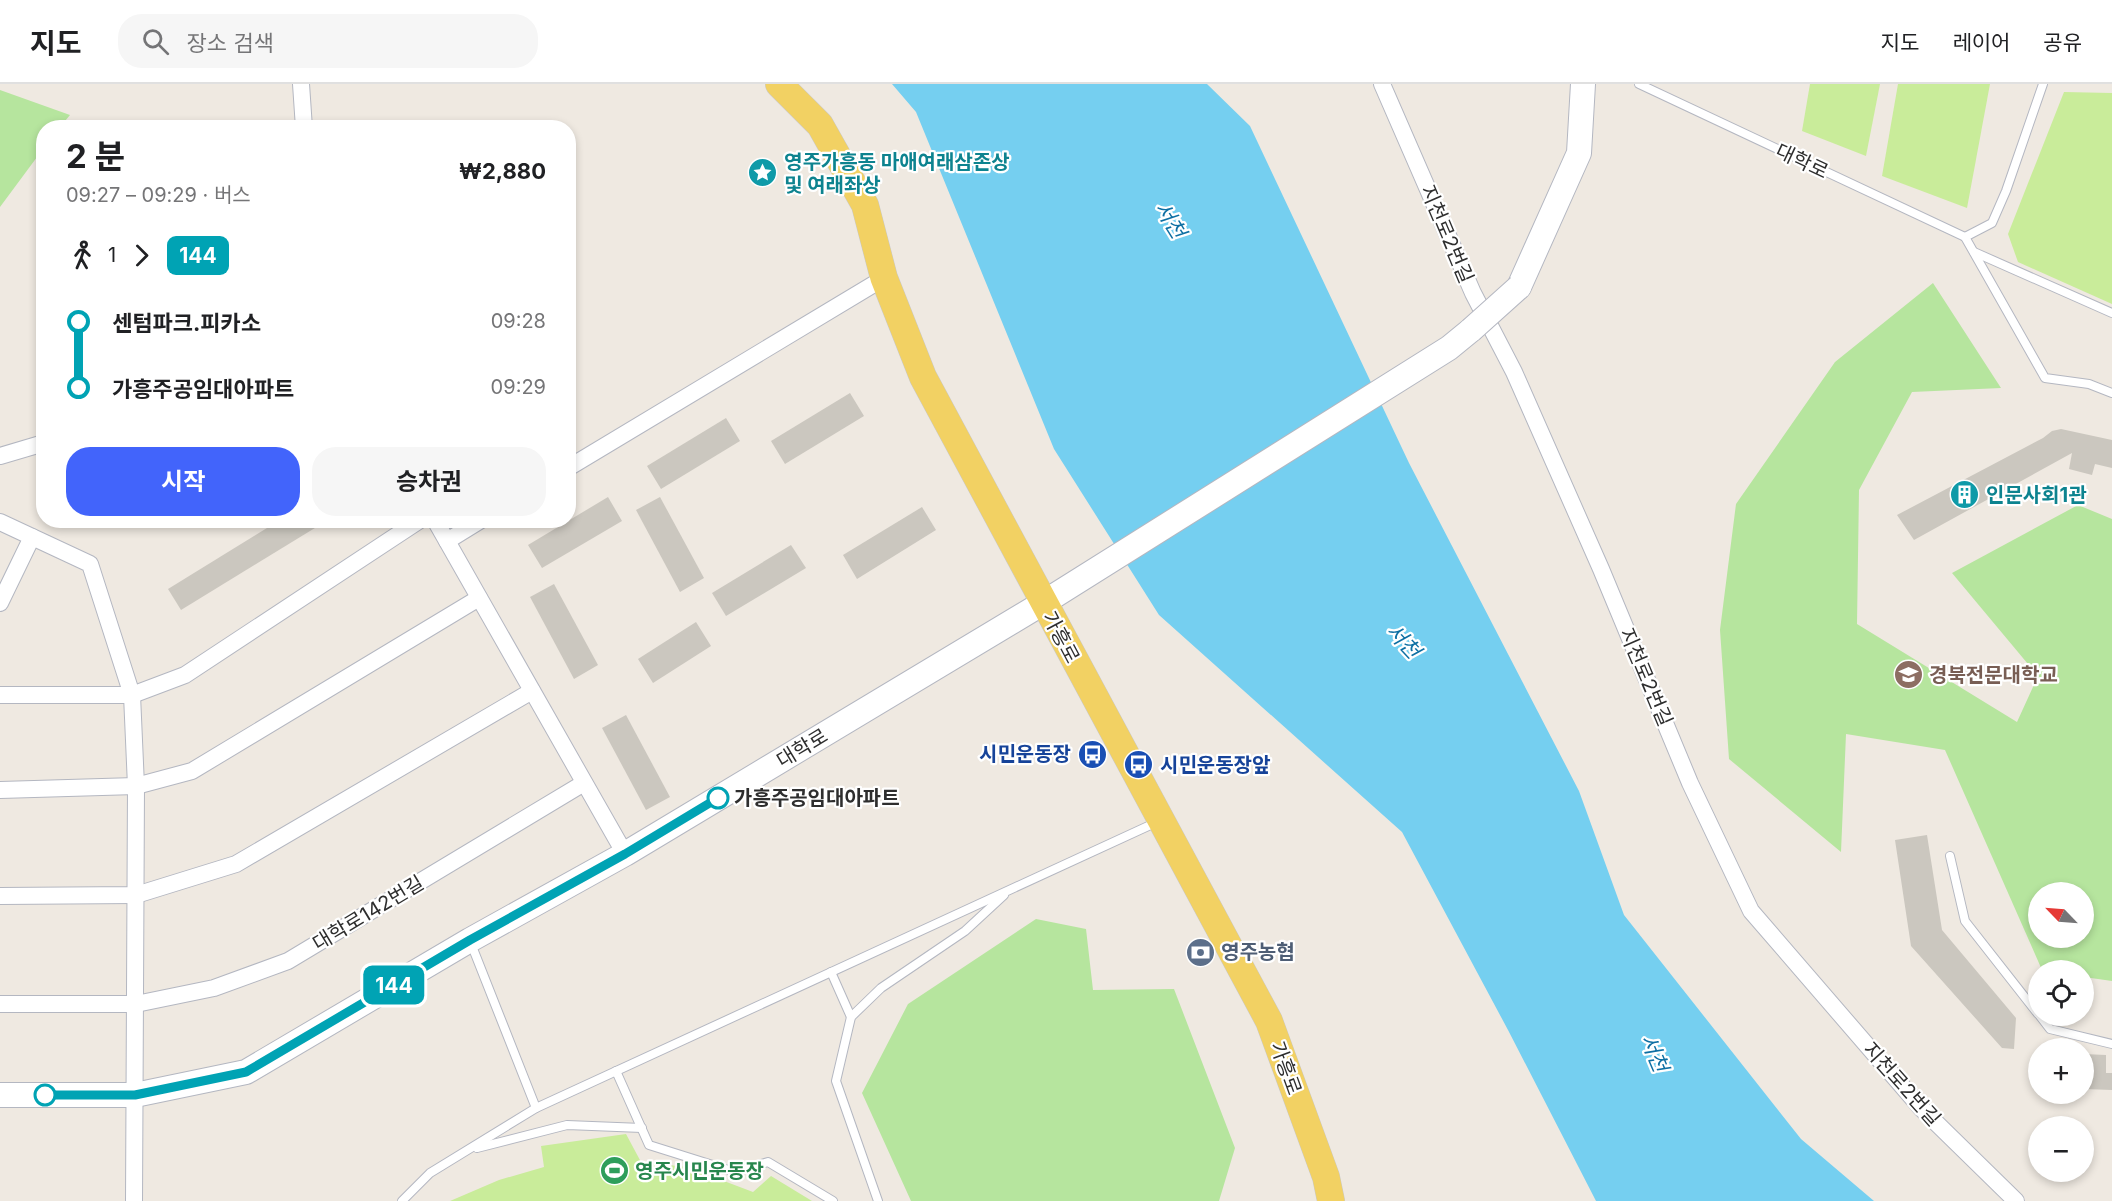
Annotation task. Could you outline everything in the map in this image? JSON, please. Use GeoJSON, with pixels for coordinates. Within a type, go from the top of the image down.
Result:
{"type":"FeatureCollection","features":[{"type":"Feature","properties":{"kind":"main road","name":"가흥로"},"geometry":{"type":"LineString","coordinates":[[779,84],[820,124],[865,205],[884,278],[922,377],[1269,1021],[1326,1177],[1331,1201]]}},
{"type":"Feature","properties":{"kind":"main road","name":"대학로"},"geometry":{"type":"LineString","coordinates":[[0,1095],[135,1095],[246,1072],[470,940],[625,854],[1043,603],[1449,348],[1519,287],[1579,153],[1582,84]]}},
{"type":"Feature","properties":{"kind":"street"},"geometry":{"type":"LineString","coordinates":[[301,84],[303,120]]}},
{"type":"Feature","properties":{"kind":"street","name":"지천로2번길"},"geometry":{"type":"LineString","coordinates":[[1382,84],[1473,293],[1514,372],[1591,547],[1690,783],[1751,911],[1922,1109],[2016,1201]]}},
{"type":"Feature","properties":{"kind":"street"},"geometry":{"type":"LineString","coordinates":[[576,463],[884,278]]}},
{"type":"Feature","properties":{"kind":"street"},"geometry":{"type":"LineString","coordinates":[[0,456],[36,445]]}},
{"type":"Feature","properties":{"kind":"street"},"geometry":{"type":"LineString","coordinates":[[0,522],[90,564],[132,695],[136,786],[134,1201]]}},
{"type":"Feature","properties":{"kind":"street"},"geometry":{"type":"LineString","coordinates":[[0,695],[132,695],[185,675],[408,528]]}},
{"type":"Feature","properties":{"kind":"street"},"geometry":{"type":"LineString","coordinates":[[440,528],[625,854]]}},
{"type":"Feature","properties":{"kind":"street"},"geometry":{"type":"LineString","coordinates":[[447,541],[468,528]]}},
{"type":"Feature","properties":{"kind":"street"},"geometry":{"type":"LineString","coordinates":[[0,603],[32,537]]}},
{"type":"Feature","properties":{"kind":"street"},"geometry":{"type":"LineString","coordinates":[[0,790],[136,786],[192,771],[479,598]]}},
{"type":"Feature","properties":{"kind":"street"},"geometry":{"type":"LineString","coordinates":[[0,896],[136,895],[236,864],[532,691]]}},
{"type":"Feature","properties":{"kind":"street","name":"대학로142번길"},"geometry":{"type":"LineString","coordinates":[[0,1004],[136,1004],[214,988],[288,962],[585,783]]}},
{"type":"Feature","properties":{"kind":"lane","name":"대학로"},"geometry":{"type":"LineString","coordinates":[[1639,84],[1965,237]]}},
{"type":"Feature","properties":{"kind":"lane"},"geometry":{"type":"LineString","coordinates":[[2043,84],[2006,191],[1992,223],[1965,237],[2045,378],[2089,384],[2112,393]]}},
{"type":"Feature","properties":{"kind":"lane"},"geometry":{"type":"LineString","coordinates":[[1973,252],[2112,313]]}},
{"type":"Feature","properties":{"kind":"lane"},"geometry":{"type":"LineString","coordinates":[[402,1201],[430,1173],[536,1108],[1160,821]]}},
{"type":"Feature","properties":{"kind":"lane"},"geometry":{"type":"LineString","coordinates":[[1950,856],[1965,921],[2028,1001]]}},
{"type":"Feature","properties":{"kind":"lane"},"geometry":{"type":"LineString","coordinates":[[878,1201],[836,1081],[851,1017],[880,988],[965,931],[1009,890]]}},
{"type":"Feature","properties":{"kind":"lane"},"geometry":{"type":"LineString","coordinates":[[470,940],[536,1108]]}},
{"type":"Feature","properties":{"kind":"lane"},"geometry":{"type":"LineString","coordinates":[[831,972],[851,1017]]}},
{"type":"Feature","properties":{"kind":"lane"},"geometry":{"type":"LineString","coordinates":[[2048,1026],[2050,1029],[2112,1044]]}},
{"type":"Feature","properties":{"kind":"lane"},"geometry":{"type":"LineString","coordinates":[[615,1071],[649,1145],[735,1172],[768,1162],[833,1201]]}},
{"type":"Feature","properties":{"kind":"lane"},"geometry":{"type":"LineString","coordinates":[[467,1150],[567,1125],[642,1128]]}},
{"type":"Feature","properties":{"kind":"green space"},"geometry":{"type":"Polygon","coordinates":[[[1810,84],[1880,84],[1866,156],[1802,131],[1810,84]]]}},
{"type":"Feature","properties":{"kind":"green space"},"geometry":{"type":"Polygon","coordinates":[[[1898,84],[1990,84],[1967,208],[1882,176],[1898,84]]]}},
{"type":"Feature","properties":{"kind":"green space"},"geometry":{"type":"Polygon","coordinates":[[[0,90],[70,115],[66,120],[36,120],[36,158],[0,207],[0,90]]]}},
{"type":"Feature","properties":{"kind":"green space"},"geometry":{"type":"Polygon","coordinates":[[[2064,92],[2112,93],[2112,304],[2018,262],[2008,234],[2064,92]]]}},
{"type":"Feature","properties":{"kind":"green space"},"geometry":{"type":"Polygon","coordinates":[[[1933,283],[2001,388],[1912,392],[1859,490],[1857,624],[2017,722],[2038,676],[1952,573],[2078,505],[2112,519],[2112,981],[2094,978],[2094,960],[2038,960],[2032,948],[2094,948],[2094,882],[2028,882],[2028,938],[1945,750],[1846,734],[1841,852],[1729,759],[1720,630],[1736,504],[1835,362],[1933,283]]]}},
{"type":"Feature","properties":{"kind":"green space"},"geometry":{"type":"Polygon","coordinates":[[[1036,919],[1086,929],[1093,990],[1174,989],[1235,1148],[1219,1201],[911,1201],[862,1093],[908,1004],[1036,919]]]}},
{"type":"Feature","properties":{"kind":"green space","name":"영주시민운동장"},"geometry":{"type":"Polygon","coordinates":[[[626,1134],[641,1162],[687,1167],[753,1192],[771,1176],[812,1201],[450,1201],[499,1180],[544,1167],[541,1146],[626,1134]]]}},
{"type":"Feature","properties":{"kind":"water","name":"서천"},"geometry":{"type":"Polygon","coordinates":[[[892,84],[1207,84],[1250,126],[1409,463],[1579,791],[1624,915],[1801,1139],[1874,1201],[1596,1201],[1402,832],[1159,615],[1054,449],[916,112],[892,84]]]}},
{"type":"Feature","properties":{"kind":"building"},"geometry":{"type":"Polygon","coordinates":[[[850,393],[864,416],[785,464],[771,441],[850,393]]]}},
{"type":"Feature","properties":{"kind":"building"},"geometry":{"type":"Polygon","coordinates":[[[726,418],[740,441],[661,489],[647,466],[726,418]]]}},
{"type":"Feature","properties":{"kind":"building","name":"인문사회1관"},"geometry":{"type":"Polygon","coordinates":[[[2061,429],[2112,440],[2112,468],[2095,464],[2092,475],[2069,469],[2072,453],[1914,540],[1897,515],[2043,438],[2052,431],[2061,429]]]}},
{"type":"Feature","properties":{"kind":"building"},"geometry":{"type":"Polygon","coordinates":[[[608,497],[622,521],[542,568],[528,545],[556,528],[576,528],[576,516],[608,497]]]}},
{"type":"Feature","properties":{"kind":"building"},"geometry":{"type":"Polygon","coordinates":[[[660,497],[704,578],[680,592],[636,510],[660,497]]]}},
{"type":"Feature","properties":{"kind":"building"},"geometry":{"type":"Polygon","coordinates":[[[922,507],[936,530],[857,579],[843,555],[922,507]]]}},
{"type":"Feature","properties":{"kind":"building"},"geometry":{"type":"Polygon","coordinates":[[[267,528],[315,528],[181,610],[168,589],[267,528]]]}},
{"type":"Feature","properties":{"kind":"building"},"geometry":{"type":"Polygon","coordinates":[[[791,545],[806,568],[726,616],[712,593],[791,545]]]}},
{"type":"Feature","properties":{"kind":"building"},"geometry":{"type":"Polygon","coordinates":[[[554,584],[598,665],[574,679],[530,597],[554,584]]]}},
{"type":"Feature","properties":{"kind":"building"},"geometry":{"type":"Polygon","coordinates":[[[696,622],[711,646],[653,683],[638,659],[696,622]]]}},
{"type":"Feature","properties":{"kind":"building"},"geometry":{"type":"Polygon","coordinates":[[[626,715],[670,797],[646,810],[602,728],[626,715]]]}},
{"type":"Feature","properties":{"kind":"building"},"geometry":{"type":"Polygon","coordinates":[[[1927,835],[1942,930],[2016,1018],[2014,1049],[2002,1048],[1911,946],[1895,840],[1927,835]]]}},
{"type":"Feature","properties":{"kind":"building"},"geometry":{"type":"Polygon","coordinates":[[[2094,1054],[2106,1055],[2106,1073],[2112,1073],[2112,1090],[2094,1089],[2094,1054]]]}},
{"type":"Feature","properties":{"kind":"bus line","name":"144"},"geometry":{"type":"LineString","coordinates":[[45,1095],[135,1095],[246,1072],[718,798]]}},
{"type":"Feature","properties":{"kind":"place","name":"영주가흥동 마애여래삼존상 및 여래좌상"},"geometry":{"type":"Point","coordinates":[763,173]}},
{"type":"Feature","properties":{"kind":"place","name":"인문사회1관"},"geometry":{"type":"Point","coordinates":[1965,495]}},
{"type":"Feature","properties":{"kind":"place","name":"경북전문대학교"},"geometry":{"type":"Point","coordinates":[1908,675]}},
{"type":"Feature","properties":{"kind":"place","name":"시민운동장"},"geometry":{"type":"Point","coordinates":[1092,754]}},
{"type":"Feature","properties":{"kind":"place","name":"시민운동장앞"},"geometry":{"type":"Point","coordinates":[1139,765]}},
{"type":"Feature","properties":{"kind":"place","name":"가흥주공임대아파트"},"geometry":{"type":"Point","coordinates":[718,798]}},
{"type":"Feature","properties":{"kind":"place","name":"영주농협"},"geometry":{"type":"Point","coordinates":[1200,952]}},
{"type":"Feature","properties":{"kind":"place","name":"영주시민운동장"},"geometry":{"type":"Point","coordinates":[614,1171]}}]}
